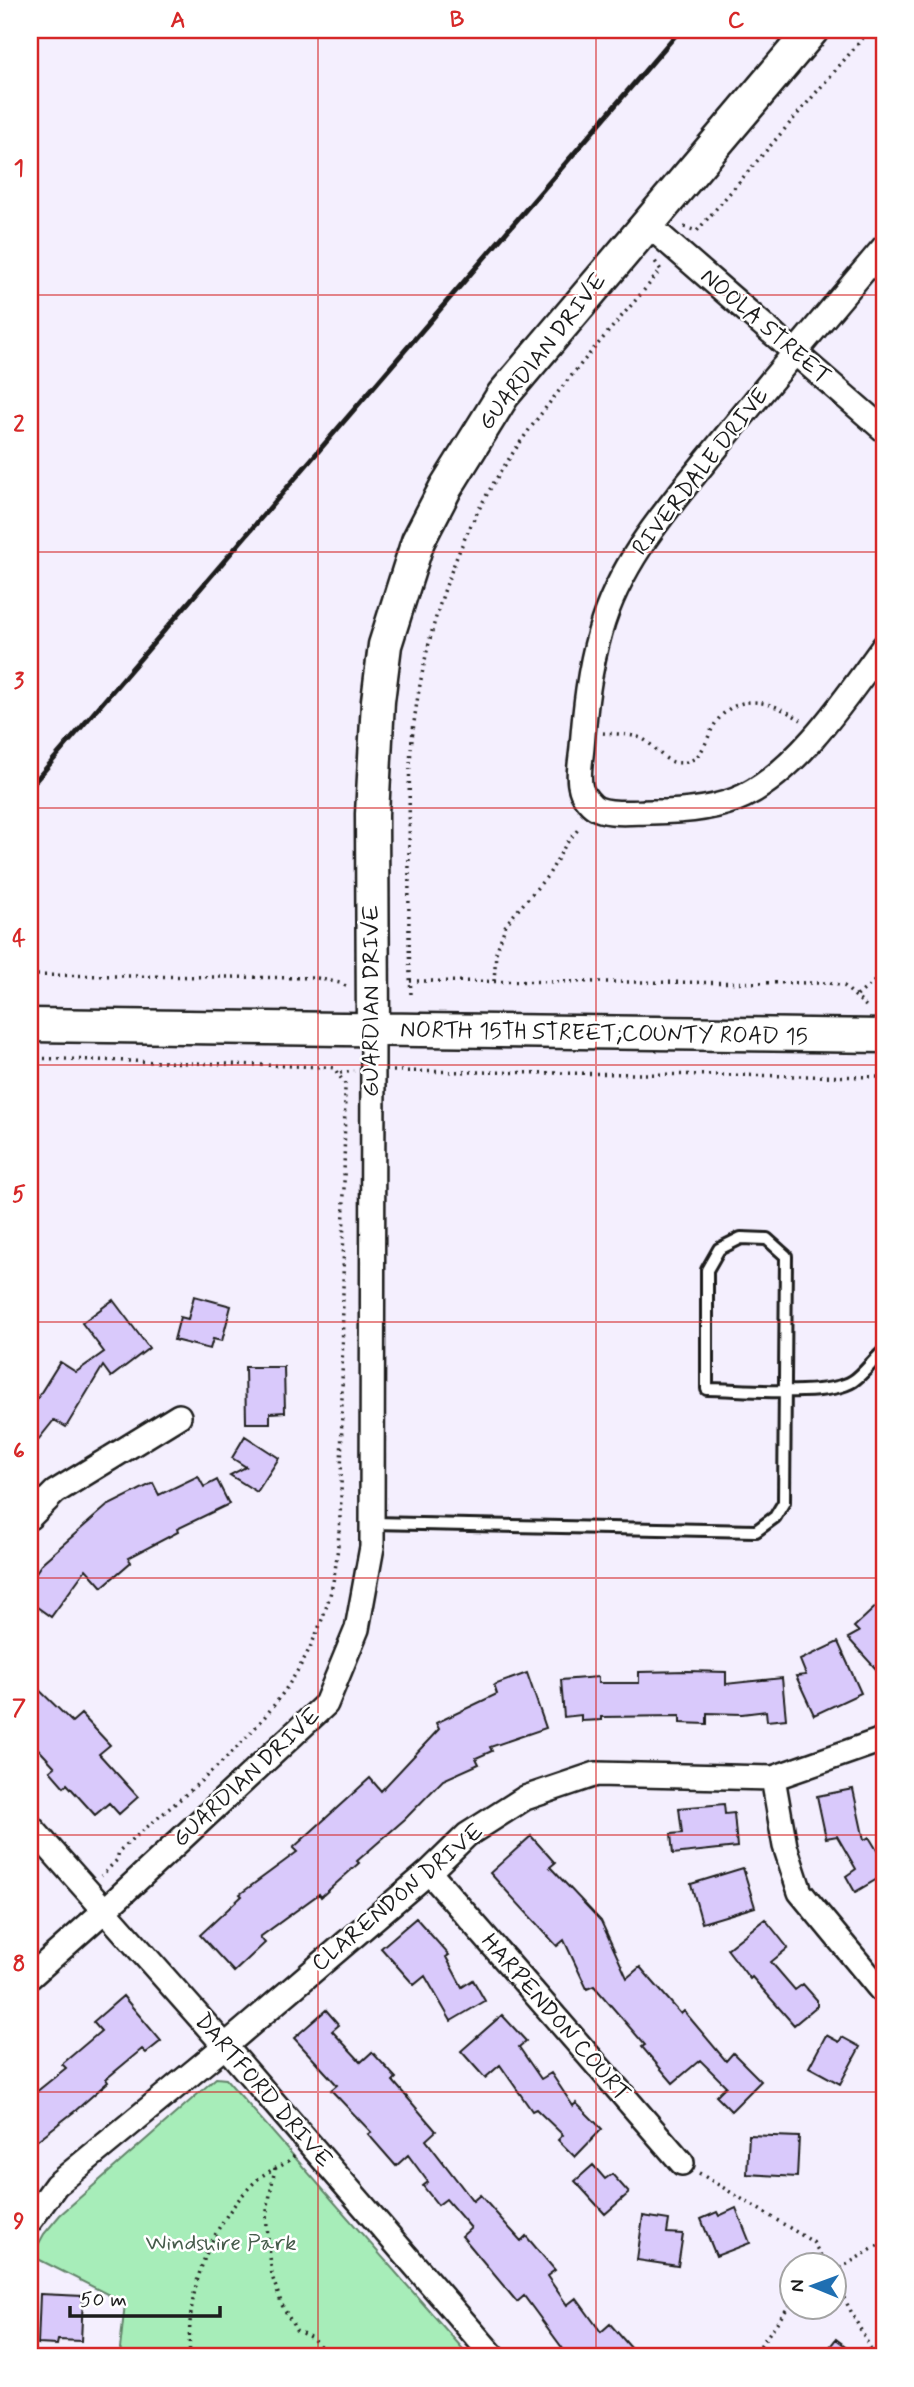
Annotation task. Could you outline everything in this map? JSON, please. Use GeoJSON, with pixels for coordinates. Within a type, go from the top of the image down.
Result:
{"type":"FeatureCollection","features":[{"type":"Feature","properties":{"kind":"street","name":"GUARDIAN DRIVE"},"geometry":{"type":"LineString","coordinates":[[30,1977],[326,1704],[357,1629],[372,1547],[372,814],[378,701],[385,645],[418,541],[446,487],[503,395],[812,30]]}},
{"type":"Feature","properties":{"kind":"street","name":"NOOLA STREET"},"geometry":{"type":"LineString","coordinates":[[647,224],[884,430]]}},
{"type":"Feature","properties":{"kind":"street","name":"RIVERDALE DRIVE"},"geometry":{"type":"LineString","coordinates":[[884,247],[793,352],[645,537],[617,588],[600,631],[585,707],[579,773],[581,789],[587,800],[597,808],[616,812],[668,812],[714,806],[744,796],[774,775],[803,748],[839,708],[884,646]]}},
{"type":"Feature","properties":{"kind":"street","name":"NORTH 15TH STREET;COUNTY ROAD 15"},"geometry":{"type":"LineString","coordinates":[[30,1025],[884,1036]]}},
{"type":"Feature","properties":{"kind":"street"},"geometry":{"type":"LineString","coordinates":[[30,1517],[55,1492],[179,1416]]}},
{"type":"Feature","properties":{"kind":"street","name":"CLARENDON DRIVE"},"geometry":{"type":"LineString","coordinates":[[30,2221],[56,2185],[225,2046],[429,1872],[467,1835],[525,1798],[596,1774],[772,1777],[884,1737]]}},
{"type":"Feature","properties":{"kind":"street"},"geometry":{"type":"LineString","coordinates":[[772,1777],[785,1846],[800,1892],[880,1989]]}},
{"type":"Feature","properties":{"kind":"street","name":"DARTFORD DRIVE"},"geometry":{"type":"LineString","coordinates":[[30,1826],[494,2357]]}},
{"type":"Feature","properties":{"kind":"street","name":"HARPENDON COURT"},"geometry":{"type":"LineString","coordinates":[[429,1872],[682,2163]]}},
{"type":"Feature","properties":{"kind":"lane"},"geometry":{"type":"LineString","coordinates":[[372,1523],[756,1531],[775,1517],[784,1502],[785,1390],[786,1256],[767,1239],[741,1238],[719,1249],[706,1270],[707,1389],[785,1390],[830,1390],[853,1381],[884,1351]]}},
{"type":"Feature","properties":{"kind":"path"},"geometry":{"type":"LineString","coordinates":[[682,226],[697,231],[870,30]]}},
{"type":"Feature","properties":{"kind":"path"},"geometry":{"type":"LineString","coordinates":[[411,994],[411,751],[419,690],[432,633],[447,585],[474,520],[504,466],[542,411],[661,270],[654,260]]}},
{"type":"Feature","properties":{"kind":"path"},"geometry":{"type":"LineString","coordinates":[[601,732],[638,737],[646,741],[666,761],[678,763],[698,757],[716,723],[736,705],[746,702],[770,704],[780,707],[805,723]]}},
{"type":"Feature","properties":{"kind":"path"},"geometry":{"type":"LineString","coordinates":[[494,981],[496,953],[506,924],[549,874],[566,844],[580,827]]}},
{"type":"Feature","properties":{"kind":"path"},"geometry":{"type":"LineString","coordinates":[[856,996],[884,973]]}},
{"type":"Feature","properties":{"kind":"path"},"geometry":{"type":"LineString","coordinates":[[30,975],[317,978],[340,983],[353,990]]}},
{"type":"Feature","properties":{"kind":"path"},"geometry":{"type":"LineString","coordinates":[[410,981],[829,983],[844,986],[868,1008]]}},
{"type":"Feature","properties":{"kind":"path"},"geometry":{"type":"LineString","coordinates":[[30,1058],[326,1067],[334,1068],[340,1073],[345,1084],[341,1499],[338,1548],[330,1594],[308,1651],[291,1684],[266,1718],[228,1757],[119,1851],[117,1860],[87,1890]]}},
{"type":"Feature","properties":{"kind":"path"},"geometry":{"type":"LineString","coordinates":[[340,1073],[373,1070],[884,1077]]}},
{"type":"Feature","properties":{"kind":"path"},"geometry":{"type":"LineString","coordinates":[[190,2357],[188,2329],[193,2296],[203,2259],[219,2227],[259,2178],[289,2162],[309,2143]]}},
{"type":"Feature","properties":{"kind":"path"},"geometry":{"type":"LineString","coordinates":[[682,2163],[813,2242],[818,2250]]}},
{"type":"Feature","properties":{"kind":"path"},"geometry":{"type":"LineString","coordinates":[[275,2168],[266,2216],[272,2276],[282,2305],[296,2330],[312,2337],[331,2357]]}},
{"type":"Feature","properties":{"kind":"path"},"geometry":{"type":"LineString","coordinates":[[848,2264],[884,2242]]}},
{"type":"Feature","properties":{"kind":"path"},"geometry":{"type":"LineString","coordinates":[[848,2306],[875,2357]]}},
{"type":"Feature","properties":{"kind":"path"},"geometry":{"type":"LineString","coordinates":[[752,2357],[779,2320]]}},
{"type":"Feature","properties":{"kind":"green space","name":"Windshire Park"},"geometry":{"type":"Polygon","coordinates":[[[216,2078],[226,2079],[470,2357],[126,2357],[120,2349],[125,2303],[32,2256],[44,2234],[60,2215],[216,2078]]]}},
{"type":"Feature","properties":{"kind":"building"},"geometry":{"type":"Polygon","coordinates":[[[194,1296],[231,1306],[222,1341],[213,1339],[210,1349],[174,1340],[180,1317],[188,1319],[194,1296]]]}},
{"type":"Feature","properties":{"kind":"building"},"geometry":{"type":"Polygon","coordinates":[[[113,1300],[149,1348],[111,1377],[103,1366],[66,1427],[54,1420],[30,1450],[30,1410],[60,1362],[76,1372],[104,1352],[82,1323],[113,1300]]]}},
{"type":"Feature","properties":{"kind":"building"},"geometry":{"type":"Polygon","coordinates":[[[245,1367],[284,1367],[285,1412],[270,1413],[270,1423],[246,1423],[245,1367]]]}},
{"type":"Feature","properties":{"kind":"building"},"geometry":{"type":"Polygon","coordinates":[[[245,1436],[279,1458],[257,1492],[230,1475],[246,1467],[232,1458],[245,1436]]]}},
{"type":"Feature","properties":{"kind":"building"},"geometry":{"type":"Polygon","coordinates":[[[198,1476],[204,1487],[217,1480],[229,1504],[177,1529],[178,1532],[128,1558],[131,1562],[102,1587],[86,1569],[51,1617],[30,1602],[30,1581],[43,1562],[107,1506],[153,1483],[159,1495],[198,1476]]]}},
{"type":"Feature","properties":{"kind":"building"},"geometry":{"type":"Polygon","coordinates":[[[884,1599],[884,1678],[848,1638],[859,1632],[854,1627],[884,1599]]]}},
{"type":"Feature","properties":{"kind":"building"},"geometry":{"type":"Polygon","coordinates":[[[838,1642],[861,1693],[814,1715],[796,1676],[806,1675],[800,1660],[838,1642]]]}},
{"type":"Feature","properties":{"kind":"building"},"geometry":{"type":"Polygon","coordinates":[[[639,1672],[726,1672],[726,1684],[782,1678],[786,1719],[767,1721],[766,1711],[742,1714],[707,1713],[707,1724],[680,1723],[680,1716],[601,1717],[601,1720],[581,1721],[581,1715],[564,1717],[561,1680],[598,1677],[598,1683],[639,1683],[639,1672]]]}},
{"type":"Feature","properties":{"kind":"building"},"geometry":{"type":"Polygon","coordinates":[[[527,1673],[546,1728],[490,1747],[492,1751],[476,1758],[479,1764],[443,1780],[321,1897],[319,1894],[260,1937],[265,1943],[234,1972],[200,1935],[242,1896],[240,1894],[297,1852],[293,1848],[370,1778],[381,1791],[439,1729],[436,1723],[497,1694],[494,1685],[527,1673]]]}},
{"type":"Feature","properties":{"kind":"building"},"geometry":{"type":"Polygon","coordinates":[[[30,1681],[72,1722],[81,1714],[110,1745],[99,1754],[138,1797],[119,1814],[109,1803],[95,1815],[67,1784],[64,1787],[50,1771],[55,1767],[30,1740],[30,1681]]]}},
{"type":"Feature","properties":{"kind":"building"},"geometry":{"type":"Polygon","coordinates":[[[853,1789],[864,1840],[869,1837],[884,1862],[884,1875],[855,1892],[846,1876],[856,1869],[837,1836],[826,1838],[817,1796],[853,1789]]]}},
{"type":"Feature","properties":{"kind":"building"},"geometry":{"type":"Polygon","coordinates":[[[724,1804],[725,1814],[734,1813],[737,1847],[673,1854],[671,1834],[682,1833],[679,1808],[724,1804]]]}},
{"type":"Feature","properties":{"kind":"building"},"geometry":{"type":"Polygon","coordinates":[[[531,1836],[555,1863],[550,1867],[601,1921],[627,1978],[640,1967],[681,2014],[684,2011],[726,2061],[733,2053],[761,2081],[731,2111],[716,2096],[726,2086],[700,2060],[673,2083],[642,2047],[645,2045],[594,1986],[587,1989],[564,1940],[557,1946],[490,1873],[531,1836]]]}},
{"type":"Feature","properties":{"kind":"building"},"geometry":{"type":"Polygon","coordinates":[[[743,1868],[755,1907],[702,1923],[691,1884],[743,1868]]]}},
{"type":"Feature","properties":{"kind":"building"},"geometry":{"type":"Polygon","coordinates":[[[416,1918],[449,1955],[446,1957],[462,1987],[473,1980],[485,2001],[451,2021],[425,1976],[414,1985],[381,1948],[416,1918]]]}},
{"type":"Feature","properties":{"kind":"building"},"geometry":{"type":"Polygon","coordinates":[[[765,1919],[788,1948],[771,1962],[795,1990],[803,1984],[817,2000],[817,2006],[794,2025],[752,1977],[750,1979],[727,1949],[765,1919]]]}},
{"type":"Feature","properties":{"kind":"building"},"geometry":{"type":"Polygon","coordinates":[[[123,1996],[161,2041],[146,2053],[142,2049],[106,2079],[108,2082],[75,2111],[30,2146],[30,2097],[66,2068],[62,2064],[101,2031],[93,2022],[123,1996]]]}},
{"type":"Feature","properties":{"kind":"building"},"geometry":{"type":"Polygon","coordinates":[[[326,2010],[339,2025],[332,2031],[361,2062],[372,2052],[396,2078],[393,2081],[436,2131],[426,2140],[473,2201],[480,2195],[521,2241],[526,2236],[555,2270],[547,2276],[567,2305],[576,2298],[601,2332],[610,2324],[639,2357],[569,2357],[524,2296],[517,2302],[462,2236],[471,2228],[446,2199],[438,2205],[423,2186],[428,2182],[408,2155],[396,2166],[368,2134],[371,2132],[331,2090],[337,2085],[294,2038],[326,2010]]]}},
{"type":"Feature","properties":{"kind":"building"},"geometry":{"type":"Polygon","coordinates":[[[502,2015],[526,2041],[519,2047],[541,2079],[551,2073],[573,2106],[576,2103],[602,2129],[575,2157],[558,2140],[563,2135],[536,2109],[532,2111],[500,2065],[485,2078],[461,2051],[502,2015]]]}},
{"type":"Feature","properties":{"kind":"building"},"geometry":{"type":"Polygon","coordinates":[[[826,2035],[839,2042],[842,2037],[860,2047],[840,2084],[809,2067],[826,2035]]]}},
{"type":"Feature","properties":{"kind":"building"},"geometry":{"type":"Polygon","coordinates":[[[749,2135],[799,2137],[797,2177],[747,2174],[749,2135]]]}},
{"type":"Feature","properties":{"kind":"building"},"geometry":{"type":"Polygon","coordinates":[[[593,2165],[605,2179],[612,2174],[629,2193],[605,2214],[575,2181],[593,2165]]]}},
{"type":"Feature","properties":{"kind":"building"},"geometry":{"type":"Polygon","coordinates":[[[736,2208],[750,2243],[716,2256],[701,2219],[717,2212],[719,2216],[736,2208]]]}},
{"type":"Feature","properties":{"kind":"building"},"geometry":{"type":"Polygon","coordinates":[[[643,2216],[669,2220],[667,2233],[683,2234],[678,2266],[637,2260],[643,2216]]]}},
{"type":"Feature","properties":{"kind":"building"},"geometry":{"type":"Polygon","coordinates":[[[40,2294],[83,2296],[81,2341],[58,2340],[57,2345],[38,2344],[40,2294]]]}},
{"type":"Feature","properties":{"kind":"building"},"geometry":{"type":"Polygon","coordinates":[[[836,2339],[860,2357],[822,2357],[836,2339]]]}},
{"type":"Feature","properties":{"kind":"railway"},"geometry":{"type":"LineString","coordinates":[[30,787],[680,30]]}}]}
